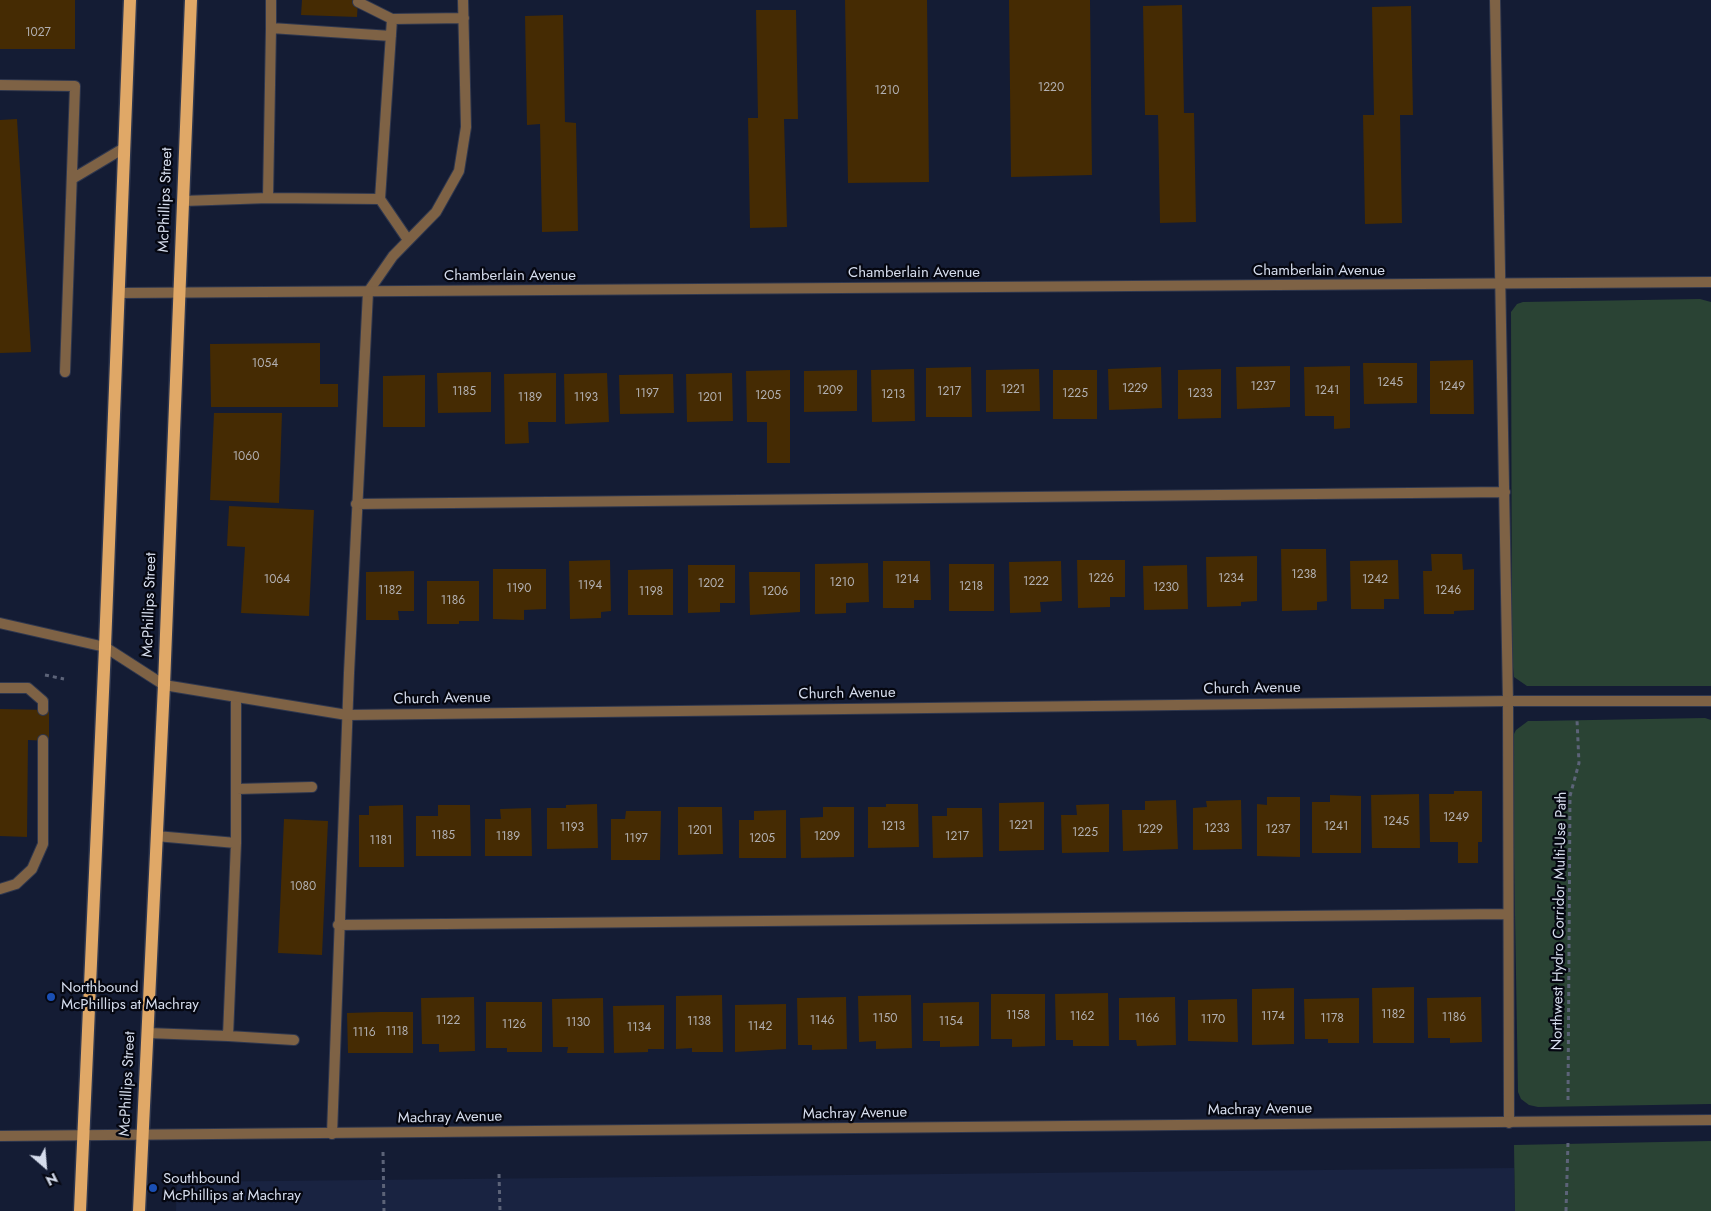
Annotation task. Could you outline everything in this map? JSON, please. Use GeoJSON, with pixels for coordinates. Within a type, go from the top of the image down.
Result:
{"type":"FeatureCollection","features":[{"type":"Feature","properties":{"kind":"main road"},"geometry":{"type":"LineString","coordinates":[[80,1211],[105,647],[130,0]]}},
{"type":"Feature","properties":{"kind":"main road","name":"McPhillips Street"},"geometry":{"type":"LineString","coordinates":[[138,1211],[164,685],[191,0]]}},
{"type":"Feature","properties":{"kind":"street"},"geometry":{"type":"LineString","coordinates":[[268,198],[271,0]]}},
{"type":"Feature","properties":{"kind":"street"},"geometry":{"type":"LineString","coordinates":[[332,1134],[338,925],[356,504],[368,292],[393,256],[436,212],[459,171],[466,127],[463,0]]}},
{"type":"Feature","properties":{"kind":"street"},"geometry":{"type":"LineString","coordinates":[[1495,0],[1508,701],[1507,914],[1509,1123]]}},
{"type":"Feature","properties":{"kind":"street"},"geometry":{"type":"LineString","coordinates":[[358,2],[392,19],[464,18]]}},
{"type":"Feature","properties":{"kind":"street"},"geometry":{"type":"LineString","coordinates":[[392,19],[380,199],[408,240]]}},
{"type":"Feature","properties":{"kind":"street"},"geometry":{"type":"LineString","coordinates":[[271,28],[391,36]]}},
{"type":"Feature","properties":{"kind":"street"},"geometry":{"type":"LineString","coordinates":[[0,86],[75,86],[65,372]]}},
{"type":"Feature","properties":{"kind":"street"},"geometry":{"type":"LineString","coordinates":[[72,179],[124,148]]}},
{"type":"Feature","properties":{"kind":"street"},"geometry":{"type":"LineString","coordinates":[[183,201],[268,198],[380,199]]}},
{"type":"Feature","properties":{"kind":"street","name":"Chamberlain Avenue"},"geometry":{"type":"LineString","coordinates":[[118,293],[1501,285],[1711,282]]}},
{"type":"Feature","properties":{"kind":"street"},"geometry":{"type":"LineString","coordinates":[[356,504],[1505,492]]}},
{"type":"Feature","properties":{"kind":"street","name":"Church Avenue"},"geometry":{"type":"LineString","coordinates":[[0,623],[105,647],[164,685],[347,715],[1508,701],[1711,701]]}},
{"type":"Feature","properties":{"kind":"street"},"geometry":{"type":"LineString","coordinates":[[0,688],[28,688],[43,701],[43,710]]}},
{"type":"Feature","properties":{"kind":"street"},"geometry":{"type":"LineString","coordinates":[[228,1036],[236,843],[236,697]]}},
{"type":"Feature","properties":{"kind":"street"},"geometry":{"type":"LineString","coordinates":[[0,889],[16,884],[32,869],[43,844],[43,740]]}},
{"type":"Feature","properties":{"kind":"street"},"geometry":{"type":"LineString","coordinates":[[237,789],[312,787]]}},
{"type":"Feature","properties":{"kind":"street"},"geometry":{"type":"LineString","coordinates":[[156,836],[236,843]]}},
{"type":"Feature","properties":{"kind":"street"},"geometry":{"type":"LineString","coordinates":[[338,925],[1507,914]]}},
{"type":"Feature","properties":{"kind":"street"},"geometry":{"type":"LineString","coordinates":[[147,1033],[294,1040]]}},
{"type":"Feature","properties":{"kind":"street","name":"Machray Avenue"},"geometry":{"type":"LineString","coordinates":[[0,1136],[142,1133],[383,1134],[1711,1120]]}},
{"type":"Feature","properties":{"kind":"path","name":"Northwest Hydro Corridor Multi-Use Path"},"geometry":{"type":"LineString","coordinates":[[1568,1080],[1570,796],[1579,763],[1577,702]]}},
{"type":"Feature","properties":{"kind":"path"},"geometry":{"type":"LineString","coordinates":[[383,1134],[384,1211]]}},
{"type":"Feature","properties":{"kind":"path"},"geometry":{"type":"LineString","coordinates":[[1566,1211],[1567,1165]]}},
{"type":"Feature","properties":{"kind":"path"},"geometry":{"type":"LineString","coordinates":[[499,1174],[500,1211]]}},
{"type":"Feature","properties":{"kind":"shaded area"},"geometry":{"type":"Polygon","coordinates":[[[1514,1168],[1515,1211],[176,1211],[177,1182],[1514,1168]]]}},
{"type":"Feature","properties":{"kind":"green space"},"geometry":{"type":"Polygon","coordinates":[[[1700,299],[1711,302],[1711,686],[1527,686],[1514,677],[1512,658],[1511,312],[1517,304],[1523,302],[1700,299]]]}},
{"type":"Feature","properties":{"kind":"green space"},"geometry":{"type":"Polygon","coordinates":[[[1705,718],[1711,720],[1711,1104],[1538,1107],[1529,1105],[1521,1099],[1518,1092],[1512,738],[1516,730],[1528,721],[1705,718]]]}},
{"type":"Feature","properties":{"kind":"green space"},"geometry":{"type":"Polygon","coordinates":[[[1711,1141],[1711,1211],[1515,1211],[1514,1145],[1711,1141]]]}},
{"type":"Feature","properties":{"kind":"building"},"geometry":{"type":"Polygon","coordinates":[[[0,0],[75,0],[75,49],[0,49],[0,0]]]}},
{"type":"Feature","properties":{"kind":"building"},"geometry":{"type":"Polygon","coordinates":[[[302,0],[358,0],[357,17],[301,15],[302,0]]]}},
{"type":"Feature","properties":{"kind":"building"},"geometry":{"type":"Polygon","coordinates":[[[845,0],[927,0],[929,182],[848,183],[845,0]]]}},
{"type":"Feature","properties":{"kind":"building"},"geometry":{"type":"Polygon","coordinates":[[[1009,0],[1090,0],[1092,175],[1011,177],[1009,0]]]}},
{"type":"Feature","properties":{"kind":"building"},"geometry":{"type":"Polygon","coordinates":[[[1182,5],[1184,113],[1194,113],[1196,222],[1160,223],[1158,115],[1145,115],[1143,6],[1182,5]]]}},
{"type":"Feature","properties":{"kind":"building"},"geometry":{"type":"Polygon","coordinates":[[[1411,6],[1413,115],[1400,115],[1402,223],[1365,224],[1363,115],[1374,115],[1372,7],[1411,6]]]}},
{"type":"Feature","properties":{"kind":"building"},"geometry":{"type":"Polygon","coordinates":[[[756,10],[796,10],[798,119],[784,119],[787,227],[750,228],[748,118],[758,118],[756,10]]]}},
{"type":"Feature","properties":{"kind":"building"},"geometry":{"type":"Polygon","coordinates":[[[563,15],[565,122],[576,123],[578,231],[542,232],[540,124],[527,125],[525,16],[563,15]]]}},
{"type":"Feature","properties":{"kind":"building"},"geometry":{"type":"Polygon","coordinates":[[[17,119],[31,352],[0,353],[0,120],[17,119]]]}},
{"type":"Feature","properties":{"kind":"building"},"geometry":{"type":"Polygon","coordinates":[[[320,343],[320,384],[338,384],[338,407],[211,407],[210,344],[320,343]]]}},
{"type":"Feature","properties":{"kind":"building"},"geometry":{"type":"Polygon","coordinates":[[[1473,360],[1474,414],[1430,414],[1430,361],[1473,360]]]}},
{"type":"Feature","properties":{"kind":"building"},"geometry":{"type":"Polygon","coordinates":[[[1363,363],[1417,363],[1417,403],[1364,404],[1363,363]]]}},
{"type":"Feature","properties":{"kind":"building"},"geometry":{"type":"Polygon","coordinates":[[[1290,366],[1290,407],[1237,409],[1236,367],[1290,366]]]}},
{"type":"Feature","properties":{"kind":"building"},"geometry":{"type":"Polygon","coordinates":[[[1350,366],[1350,428],[1334,429],[1334,416],[1305,416],[1304,367],[1350,366]]]}},
{"type":"Feature","properties":{"kind":"building"},"geometry":{"type":"Polygon","coordinates":[[[971,367],[972,417],[926,417],[926,368],[971,367]]]}},
{"type":"Feature","properties":{"kind":"building"},"geometry":{"type":"Polygon","coordinates":[[[1161,367],[1162,408],[1109,410],[1108,369],[1161,367]]]}},
{"type":"Feature","properties":{"kind":"building"},"geometry":{"type":"Polygon","coordinates":[[[914,369],[915,421],[872,422],[871,370],[914,369]]]}},
{"type":"Feature","properties":{"kind":"building"},"geometry":{"type":"Polygon","coordinates":[[[1039,369],[1040,411],[986,412],[986,370],[1039,369]]]}},
{"type":"Feature","properties":{"kind":"building"},"geometry":{"type":"Polygon","coordinates":[[[1221,369],[1221,418],[1178,419],[1178,370],[1221,369]]]}},
{"type":"Feature","properties":{"kind":"building"},"geometry":{"type":"Polygon","coordinates":[[[790,370],[790,463],[767,463],[767,422],[747,422],[746,371],[790,370]]]}},
{"type":"Feature","properties":{"kind":"building"},"geometry":{"type":"Polygon","coordinates":[[[857,370],[857,411],[804,412],[804,371],[857,370]]]}},
{"type":"Feature","properties":{"kind":"building"},"geometry":{"type":"Polygon","coordinates":[[[1053,370],[1097,370],[1097,419],[1053,419],[1053,370]]]}},
{"type":"Feature","properties":{"kind":"building"},"geometry":{"type":"Polygon","coordinates":[[[491,372],[491,412],[438,413],[437,373],[491,372]]]}},
{"type":"Feature","properties":{"kind":"building"},"geometry":{"type":"Polygon","coordinates":[[[556,373],[556,422],[528,422],[529,443],[505,444],[504,374],[556,373]]]}},
{"type":"Feature","properties":{"kind":"building"},"geometry":{"type":"Polygon","coordinates":[[[607,373],[609,422],[565,424],[564,374],[607,373]]]}},
{"type":"Feature","properties":{"kind":"building"},"geometry":{"type":"Polygon","coordinates":[[[732,373],[733,421],[687,422],[686,374],[732,373]]]}},
{"type":"Feature","properties":{"kind":"building"},"geometry":{"type":"Polygon","coordinates":[[[673,374],[674,413],[620,414],[619,375],[673,374]]]}},
{"type":"Feature","properties":{"kind":"building"},"geometry":{"type":"Polygon","coordinates":[[[425,375],[425,427],[383,427],[383,376],[425,375]]]}},
{"type":"Feature","properties":{"kind":"building"},"geometry":{"type":"Polygon","coordinates":[[[214,413],[282,413],[279,503],[210,500],[214,413]]]}},
{"type":"Feature","properties":{"kind":"building"},"geometry":{"type":"Polygon","coordinates":[[[229,506],[314,510],[309,616],[241,613],[245,547],[227,546],[229,506]]]}},
{"type":"Feature","properties":{"kind":"building"},"geometry":{"type":"Polygon","coordinates":[[[1281,549],[1326,549],[1327,601],[1317,602],[1317,610],[1282,611],[1281,549]]]}},
{"type":"Feature","properties":{"kind":"building"},"geometry":{"type":"Polygon","coordinates":[[[1431,554],[1462,554],[1463,570],[1474,569],[1474,610],[1454,611],[1454,614],[1424,614],[1423,571],[1432,571],[1431,554]]]}},
{"type":"Feature","properties":{"kind":"building"},"geometry":{"type":"Polygon","coordinates":[[[1257,556],[1257,601],[1241,602],[1241,606],[1207,607],[1206,557],[1257,556]]]}},
{"type":"Feature","properties":{"kind":"building"},"geometry":{"type":"Polygon","coordinates":[[[610,560],[611,611],[601,612],[601,618],[570,619],[569,561],[610,560]]]}},
{"type":"Feature","properties":{"kind":"building"},"geometry":{"type":"Polygon","coordinates":[[[1077,560],[1125,560],[1125,597],[1110,597],[1110,607],[1078,608],[1077,560]]]}},
{"type":"Feature","properties":{"kind":"building"},"geometry":{"type":"Polygon","coordinates":[[[1398,560],[1399,599],[1384,599],[1384,609],[1351,609],[1350,561],[1398,560]]]}},
{"type":"Feature","properties":{"kind":"building"},"geometry":{"type":"Polygon","coordinates":[[[883,561],[930,561],[931,600],[914,600],[914,608],[883,608],[883,561]]]}},
{"type":"Feature","properties":{"kind":"building"},"geometry":{"type":"Polygon","coordinates":[[[1061,561],[1062,601],[1040,602],[1041,612],[1010,613],[1009,562],[1061,561]]]}},
{"type":"Feature","properties":{"kind":"building"},"geometry":{"type":"Polygon","coordinates":[[[868,563],[869,602],[846,603],[846,613],[815,614],[815,564],[868,563]]]}},
{"type":"Feature","properties":{"kind":"building"},"geometry":{"type":"Polygon","coordinates":[[[949,564],[994,564],[994,611],[949,611],[949,564]]]}},
{"type":"Feature","properties":{"kind":"building"},"geometry":{"type":"Polygon","coordinates":[[[688,565],[735,565],[735,603],[720,603],[720,612],[688,613],[688,565]]]}},
{"type":"Feature","properties":{"kind":"building"},"geometry":{"type":"Polygon","coordinates":[[[1187,565],[1188,609],[1144,610],[1143,566],[1187,565]]]}},
{"type":"Feature","properties":{"kind":"building"},"geometry":{"type":"Polygon","coordinates":[[[493,569],[546,569],[546,609],[524,610],[524,620],[493,619],[493,569]]]}},
{"type":"Feature","properties":{"kind":"building"},"geometry":{"type":"Polygon","coordinates":[[[673,569],[673,615],[628,615],[628,570],[673,569]]]}},
{"type":"Feature","properties":{"kind":"building"},"geometry":{"type":"Polygon","coordinates":[[[414,571],[414,611],[398,611],[399,620],[366,620],[366,572],[414,571]]]}},
{"type":"Feature","properties":{"kind":"building"},"geometry":{"type":"Polygon","coordinates":[[[749,572],[800,572],[800,612],[750,615],[749,572]]]}},
{"type":"Feature","properties":{"kind":"building"},"geometry":{"type":"Polygon","coordinates":[[[427,581],[479,581],[479,621],[459,621],[459,624],[427,624],[427,581]]]}},
{"type":"Feature","properties":{"kind":"building"},"geometry":{"type":"Polygon","coordinates":[[[0,709],[49,710],[49,741],[28,740],[27,837],[0,836],[0,709]]]}},
{"type":"Feature","properties":{"kind":"building"},"geometry":{"type":"Polygon","coordinates":[[[1454,791],[1482,791],[1482,842],[1478,842],[1478,863],[1458,863],[1458,842],[1430,842],[1429,794],[1454,794],[1454,791]]]}},
{"type":"Feature","properties":{"kind":"building"},"geometry":{"type":"Polygon","coordinates":[[[1419,794],[1420,848],[1372,848],[1371,795],[1419,794]]]}},
{"type":"Feature","properties":{"kind":"building"},"geometry":{"type":"Polygon","coordinates":[[[1330,795],[1361,796],[1361,853],[1312,853],[1312,802],[1330,802],[1330,795]]]}},
{"type":"Feature","properties":{"kind":"building"},"geometry":{"type":"Polygon","coordinates":[[[1267,797],[1300,797],[1300,857],[1257,856],[1257,804],[1267,805],[1267,797]]]}},
{"type":"Feature","properties":{"kind":"building"},"geometry":{"type":"Polygon","coordinates":[[[1176,800],[1178,849],[1123,851],[1122,810],[1145,810],[1145,801],[1176,800]]]}},
{"type":"Feature","properties":{"kind":"building"},"geometry":{"type":"Polygon","coordinates":[[[1241,800],[1242,849],[1193,850],[1193,808],[1207,807],[1206,801],[1241,800]]]}},
{"type":"Feature","properties":{"kind":"building"},"geometry":{"type":"Polygon","coordinates":[[[1044,802],[1044,850],[999,851],[999,803],[1044,802]]]}},
{"type":"Feature","properties":{"kind":"building"},"geometry":{"type":"Polygon","coordinates":[[[597,804],[598,848],[547,849],[547,808],[566,808],[566,805],[597,804]]]}},
{"type":"Feature","properties":{"kind":"building"},"geometry":{"type":"Polygon","coordinates":[[[886,804],[918,804],[919,847],[868,848],[868,807],[886,807],[886,804]]]}},
{"type":"Feature","properties":{"kind":"building"},"geometry":{"type":"Polygon","coordinates":[[[1109,804],[1109,852],[1062,853],[1061,815],[1077,815],[1076,805],[1109,804]]]}},
{"type":"Feature","properties":{"kind":"building"},"geometry":{"type":"Polygon","coordinates":[[[403,805],[404,867],[359,867],[359,815],[369,815],[369,806],[403,805]]]}},
{"type":"Feature","properties":{"kind":"building"},"geometry":{"type":"Polygon","coordinates":[[[438,805],[470,805],[471,856],[416,856],[416,816],[438,816],[438,805]]]}},
{"type":"Feature","properties":{"kind":"building"},"geometry":{"type":"Polygon","coordinates":[[[678,807],[722,807],[723,854],[678,855],[678,807]]]}},
{"type":"Feature","properties":{"kind":"building"},"geometry":{"type":"Polygon","coordinates":[[[823,807],[854,807],[854,857],[801,858],[800,818],[823,817],[823,807]]]}},
{"type":"Feature","properties":{"kind":"building"},"geometry":{"type":"Polygon","coordinates":[[[531,808],[532,856],[485,856],[485,819],[501,819],[500,809],[531,808]]]}},
{"type":"Feature","properties":{"kind":"building"},"geometry":{"type":"Polygon","coordinates":[[[947,808],[982,808],[983,857],[933,858],[932,816],[947,816],[947,808]]]}},
{"type":"Feature","properties":{"kind":"building"},"geometry":{"type":"Polygon","coordinates":[[[786,810],[786,858],[739,858],[739,820],[754,820],[754,811],[786,810]]]}},
{"type":"Feature","properties":{"kind":"building"},"geometry":{"type":"Polygon","coordinates":[[[626,811],[661,811],[660,860],[611,860],[611,819],[625,819],[626,811]]]}},
{"type":"Feature","properties":{"kind":"building"},"geometry":{"type":"Polygon","coordinates":[[[284,819],[328,821],[322,955],[278,953],[284,819]]]}},
{"type":"Feature","properties":{"kind":"building"},"geometry":{"type":"Polygon","coordinates":[[[1414,987],[1414,1043],[1373,1043],[1372,988],[1414,987]]]}},
{"type":"Feature","properties":{"kind":"building"},"geometry":{"type":"Polygon","coordinates":[[[1294,988],[1294,1044],[1252,1045],[1252,989],[1294,988]]]}},
{"type":"Feature","properties":{"kind":"building"},"geometry":{"type":"Polygon","coordinates":[[[1108,993],[1109,1046],[1073,1046],[1073,1040],[1056,1040],[1055,994],[1108,993]]]}},
{"type":"Feature","properties":{"kind":"building"},"geometry":{"type":"Polygon","coordinates":[[[991,994],[1045,994],[1045,1046],[1012,1047],[1012,1039],[991,1039],[991,994]]]}},
{"type":"Feature","properties":{"kind":"building"},"geometry":{"type":"Polygon","coordinates":[[[722,995],[723,1052],[692,1052],[692,1048],[676,1049],[676,996],[722,995]]]}},
{"type":"Feature","properties":{"kind":"building"},"geometry":{"type":"Polygon","coordinates":[[[911,995],[912,1048],[876,1049],[876,1041],[859,1042],[858,996],[911,995]]]}},
{"type":"Feature","properties":{"kind":"building"},"geometry":{"type":"Polygon","coordinates":[[[474,997],[475,1051],[439,1052],[439,1044],[422,1044],[421,998],[474,997]]]}},
{"type":"Feature","properties":{"kind":"building"},"geometry":{"type":"Polygon","coordinates":[[[846,997],[847,1049],[812,1050],[812,1045],[798,1045],[797,998],[846,997]]]}},
{"type":"Feature","properties":{"kind":"building"},"geometry":{"type":"Polygon","coordinates":[[[1175,997],[1176,1045],[1137,1046],[1136,1040],[1119,1040],[1119,998],[1175,997]]]}},
{"type":"Feature","properties":{"kind":"building"},"geometry":{"type":"Polygon","coordinates":[[[1481,997],[1482,1042],[1450,1043],[1450,1038],[1428,1038],[1427,998],[1481,997]]]}},
{"type":"Feature","properties":{"kind":"building"},"geometry":{"type":"Polygon","coordinates":[[[603,998],[604,1053],[567,1053],[568,1047],[553,1047],[552,999],[603,998]]]}},
{"type":"Feature","properties":{"kind":"building"},"geometry":{"type":"Polygon","coordinates":[[[1359,998],[1359,1043],[1328,1043],[1328,1039],[1305,1039],[1304,999],[1359,998]]]}},
{"type":"Feature","properties":{"kind":"building"},"geometry":{"type":"Polygon","coordinates":[[[1237,999],[1238,1042],[1188,1041],[1188,1000],[1237,999]]]}},
{"type":"Feature","properties":{"kind":"building"},"geometry":{"type":"Polygon","coordinates":[[[486,1002],[542,1002],[542,1052],[507,1052],[507,1048],[486,1048],[486,1002]]]}},
{"type":"Feature","properties":{"kind":"building"},"geometry":{"type":"Polygon","coordinates":[[[979,1002],[979,1046],[940,1047],[940,1041],[923,1041],[923,1003],[979,1002]]]}},
{"type":"Feature","properties":{"kind":"building"},"geometry":{"type":"Polygon","coordinates":[[[786,1004],[786,1049],[735,1052],[735,1005],[786,1004]]]}},
{"type":"Feature","properties":{"kind":"building"},"geometry":{"type":"Polygon","coordinates":[[[664,1005],[664,1049],[648,1049],[648,1052],[614,1053],[613,1006],[664,1005]]]}},
{"type":"Feature","properties":{"kind":"building"},"geometry":{"type":"Polygon","coordinates":[[[413,1012],[413,1053],[348,1053],[347,1013],[413,1012]]]}},
{"type":"Feature","properties":{"kind":"place","name":"Northbound McPhillips at Machray"},"geometry":{"type":"Point","coordinates":[51,997]}},
{"type":"Feature","properties":{"kind":"place","name":"Southbound McPhillips at Machray"},"geometry":{"type":"Point","coordinates":[153,1188]}}]}
